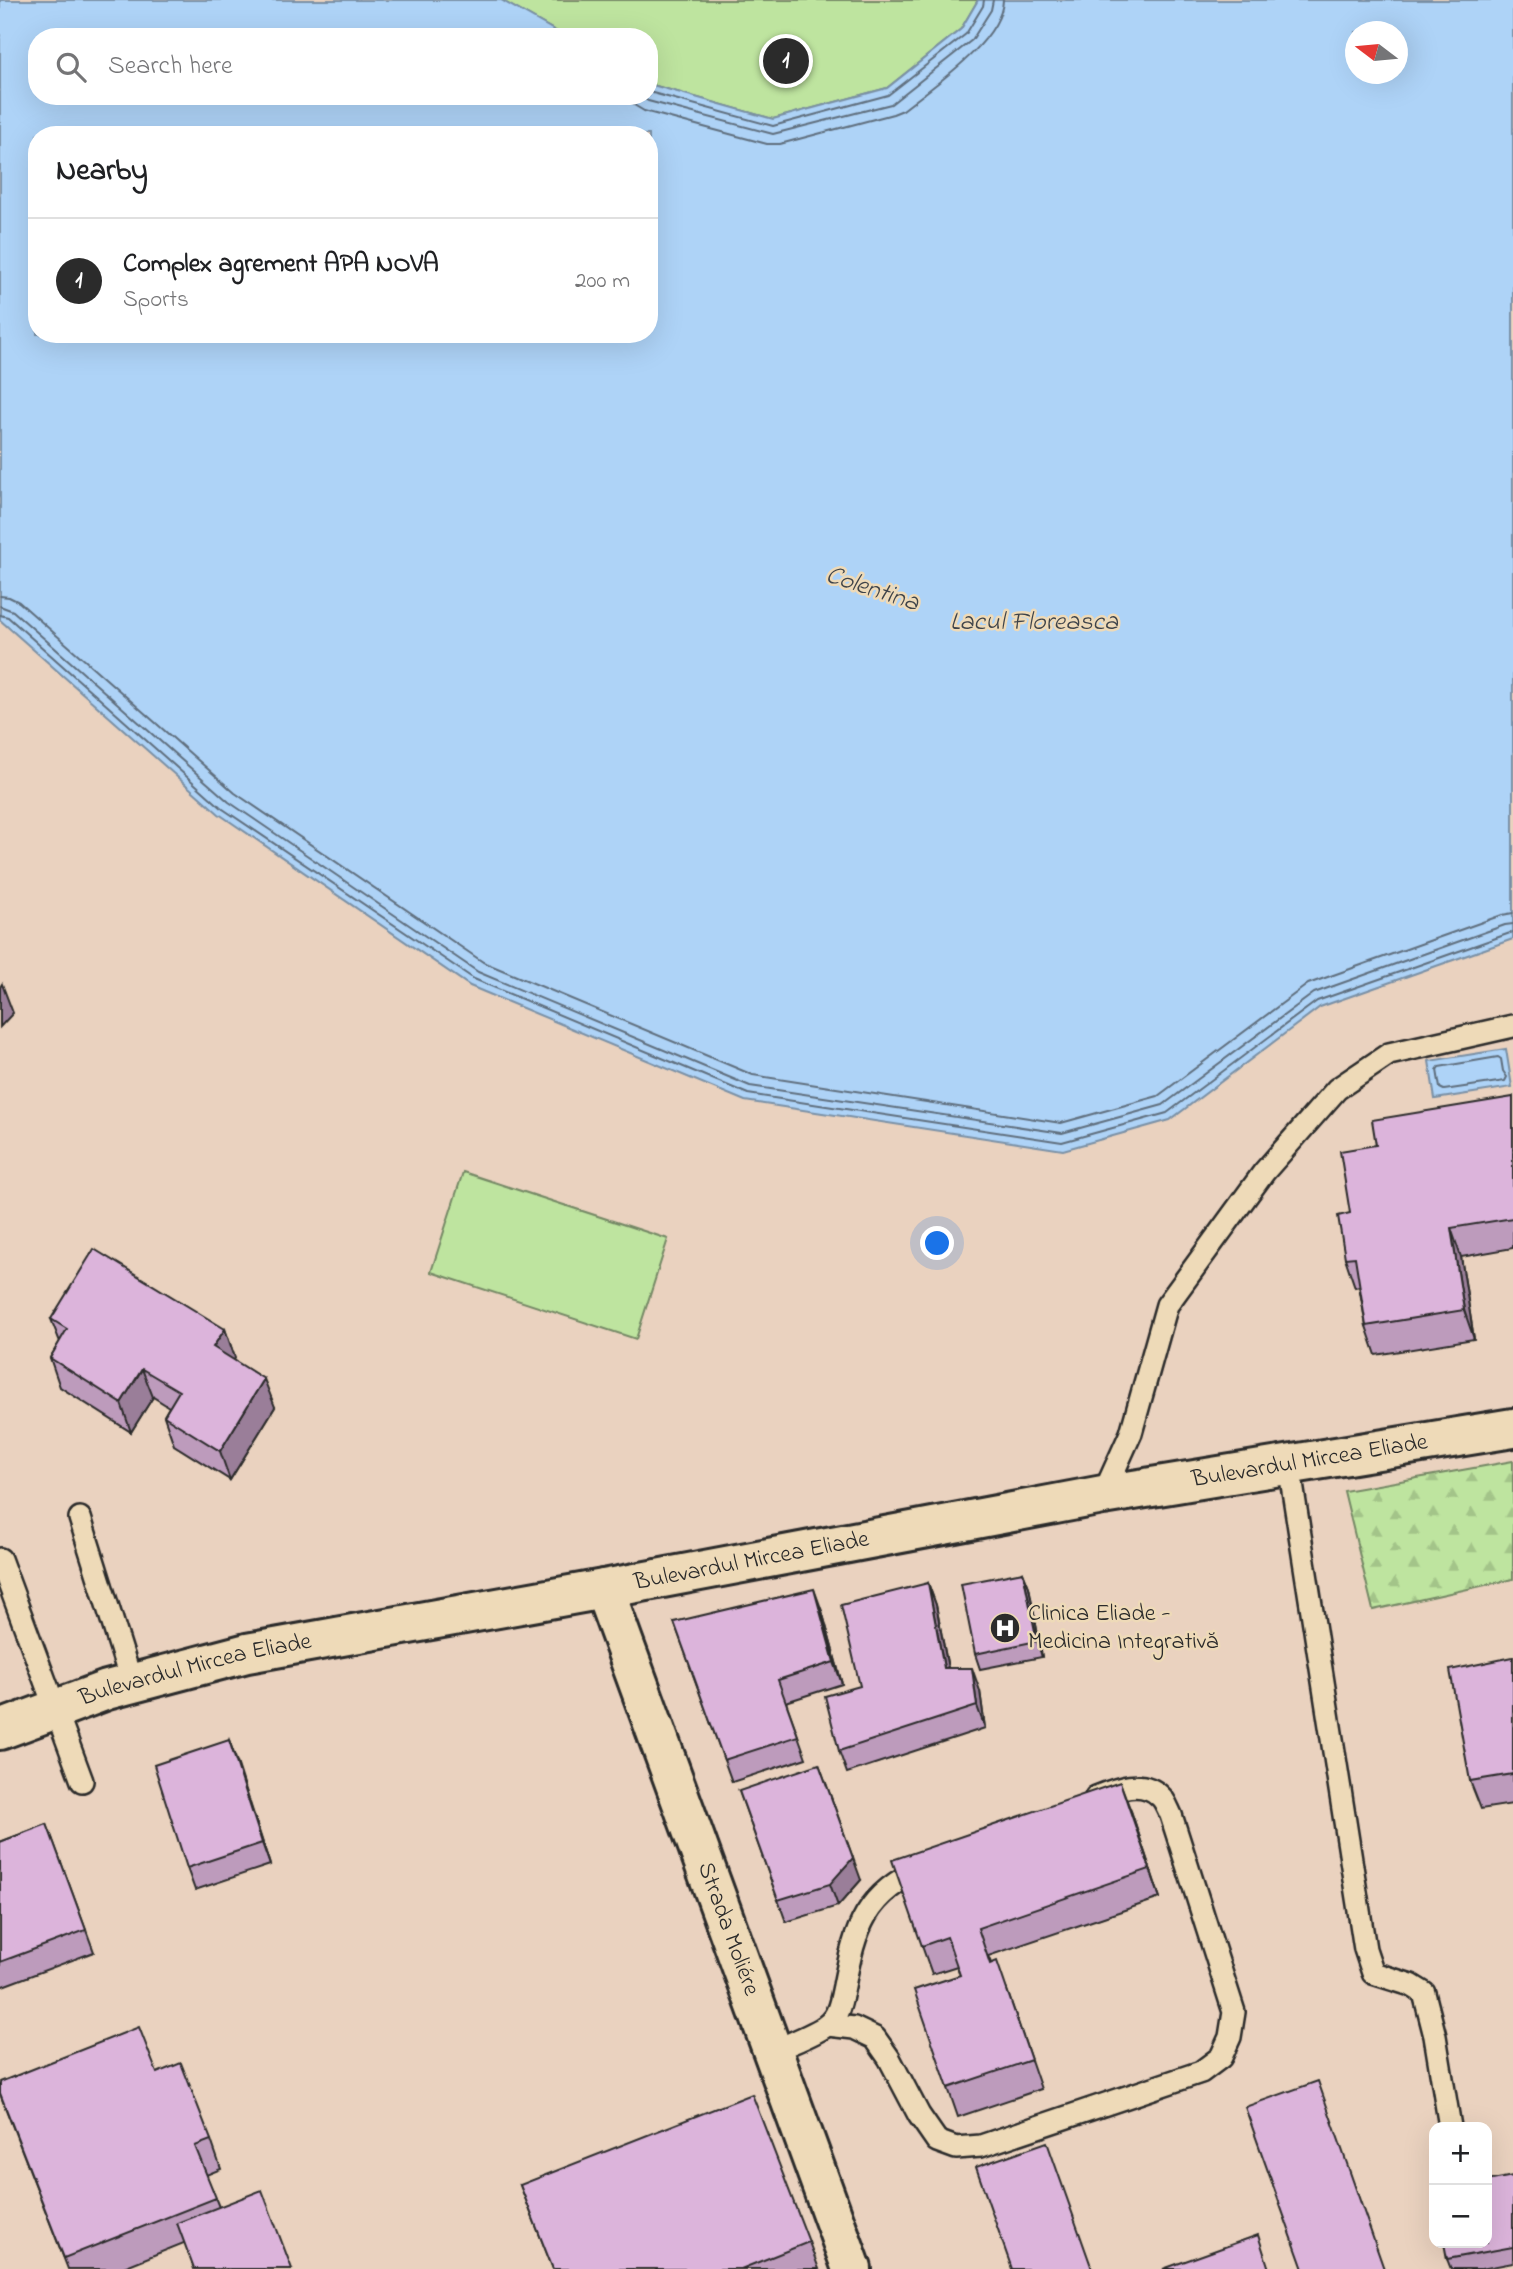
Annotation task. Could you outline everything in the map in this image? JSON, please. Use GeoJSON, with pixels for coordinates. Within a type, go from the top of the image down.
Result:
{"type":"FeatureCollection","features":[{"type":"Feature","properties":{"kind":"street","name":"Bulevardul Mircea Eliade"},"geometry":{"type":"LineString","coordinates":[[0,1730],[107,1690],[247,1653],[604,1590],[1102,1495],[1513,1428]]}},
{"type":"Feature","properties":{"kind":"street","name":"Strada Moliére"},"geometry":{"type":"LineString","coordinates":[[604,1590],[852,2269]]}},
{"type":"Feature","properties":{"kind":"lane"},"geometry":{"type":"LineString","coordinates":[[1102,1495],[1131,1433],[1167,1305],[1264,1172],[1337,1089],[1389,1054],[1513,1026]]}},
{"type":"Feature","properties":{"kind":"lane"},"geometry":{"type":"LineString","coordinates":[[1289,1465],[1364,1949],[1373,1973],[1411,1985],[1424,1993],[1449,2122]]}},
{"type":"Feature","properties":{"kind":"lane"},"geometry":{"type":"LineString","coordinates":[[80,1518],[132,1684]]}},
{"type":"Feature","properties":{"kind":"lane"},"geometry":{"type":"LineString","coordinates":[[0,1559],[82,1782]]}},
{"type":"Feature","properties":{"kind":"lane"},"geometry":{"type":"LineString","coordinates":[[828,2025],[854,2028],[875,2038],[889,2057],[919,2115],[937,2141],[956,2148],[981,2146],[1201,2072],[1221,2057],[1230,2037],[1234,2012],[1171,1815],[1161,1797],[1138,1786],[1117,1789],[1080,1804]]}},
{"type":"Feature","properties":{"kind":"lane"},"geometry":{"type":"LineString","coordinates":[[774,2051],[828,2025],[839,2010],[855,1939],[866,1911],[879,1896],[907,1875],[944,1860]]}},
{"type":"Feature","properties":{"kind":"green space"},"geometry":{"type":"Polygon","coordinates":[[[501,0],[978,0],[961,29],[887,88],[773,119],[658,87],[658,28],[550,28],[501,0]]]}},
{"type":"Feature","properties":{"kind":"green space"},"geometry":{"type":"Polygon","coordinates":[[[463,1172],[668,1239],[636,1339],[431,1272],[463,1172]]]}},
{"type":"Feature","properties":{"kind":"green space"},"geometry":{"type":"Polygon","coordinates":[[[1513,1461],[1513,1579],[1373,1610],[1344,1491],[1513,1461]]]}},
{"type":"Feature","properties":{"kind":"water","name":"Lacul Floreasca"},"geometry":{"type":"Polygon","coordinates":[[[0,0],[501,0],[550,28],[28,28],[28,105],[658,105],[658,87],[773,119],[887,88],[961,29],[978,0],[1513,0],[1513,939],[1320,1007],[1170,1120],[1063,1150],[745,1101],[470,986],[219,814],[0,620],[0,0]]]}},
{"type":"Feature","properties":{"kind":"water"},"geometry":{"type":"Polygon","coordinates":[[[1506,1049],[1512,1087],[1435,1099],[1429,1061],[1506,1049]]]}},
{"type":"Feature","properties":{"kind":"building"},"geometry":{"type":"Polygon","coordinates":[[[1513,1097],[1513,1218],[1451,1228],[1464,1310],[1366,1326],[1355,1257],[1345,1258],[1338,1216],[1350,1213],[1340,1151],[1376,1145],[1372,1120],[1513,1097]]]}},
{"type":"Feature","properties":{"kind":"building"},"geometry":{"type":"Polygon","coordinates":[[[94,1249],[225,1329],[213,1347],[264,1379],[220,1451],[164,1416],[179,1391],[142,1369],[121,1403],[50,1358],[67,1329],[51,1319],[94,1249]]]}},
{"type":"Feature","properties":{"kind":"building","name":"Clinica Eliade - Medicina Integrativă"},"geometry":{"type":"Polygon","coordinates":[[[1023,1572],[1037,1641],[975,1654],[961,1584],[1023,1572]]]}},
{"type":"Feature","properties":{"kind":"building"},"geometry":{"type":"Polygon","coordinates":[[[928,1583],[944,1668],[972,1668],[977,1706],[839,1751],[825,1696],[860,1686],[841,1605],[928,1583]]]}},
{"type":"Feature","properties":{"kind":"building"},"geometry":{"type":"Polygon","coordinates":[[[814,1589],[834,1662],[778,1680],[798,1736],[724,1760],[674,1622],[814,1589]]]}},
{"type":"Feature","properties":{"kind":"building"},"geometry":{"type":"Polygon","coordinates":[[[1513,1657],[1513,1774],[1470,1781],[1450,1670],[1513,1657]]]}},
{"type":"Feature","properties":{"kind":"building"},"geometry":{"type":"Polygon","coordinates":[[[229,1740],[262,1843],[187,1868],[154,1765],[229,1740]]]}},
{"type":"Feature","properties":{"kind":"building"},"geometry":{"type":"Polygon","coordinates":[[[819,1764],[853,1858],[830,1884],[778,1900],[739,1791],[819,1764]]]}},
{"type":"Feature","properties":{"kind":"building"},"geometry":{"type":"Polygon","coordinates":[[[1120,1782],[1150,1869],[978,1928],[990,1964],[997,1961],[1031,2060],[948,2088],[914,1990],[960,1975],[947,1937],[922,1946],[892,1860],[1120,1782]]]}},
{"type":"Feature","properties":{"kind":"building"},"geometry":{"type":"Polygon","coordinates":[[[47,1824],[86,1930],[0,1962],[0,1842],[47,1824]]]}},
{"type":"Feature","properties":{"kind":"building"},"geometry":{"type":"Polygon","coordinates":[[[139,2027],[157,2073],[181,2063],[211,2140],[195,2146],[216,2198],[64,2258],[0,2093],[0,2082],[139,2027]]]}},
{"type":"Feature","properties":{"kind":"building"},"geometry":{"type":"Polygon","coordinates":[[[1318,2081],[1384,2269],[1303,2269],[1245,2107],[1318,2081]]]}},
{"type":"Feature","properties":{"kind":"building"},"geometry":{"type":"Polygon","coordinates":[[[752,2094],[809,2242],[741,2269],[553,2269],[520,2185],[752,2094]]]}},
{"type":"Feature","properties":{"kind":"building"},"geometry":{"type":"Polygon","coordinates":[[[1047,2142],[1092,2269],[1012,2269],[976,2167],[1047,2142]]]}},
{"type":"Feature","properties":{"kind":"building"},"geometry":{"type":"Polygon","coordinates":[[[1513,2176],[1513,2247],[1447,2259],[1445,2248],[1492,2248],[1492,2180],[1513,2176]]]}},
{"type":"Feature","properties":{"kind":"building"},"geometry":{"type":"Polygon","coordinates":[[[262,2190],[292,2269],[194,2269],[177,2223],[262,2190]]]}},
{"type":"Feature","properties":{"kind":"building"},"geometry":{"type":"Polygon","coordinates":[[[1258,2235],[1269,2269],[1163,2269],[1258,2235]]]}},
{"type":"Feature","properties":{"kind":"place","name":"Complex agrement APA NOVA"},"geometry":{"type":"Point","coordinates":[786,61]}},
{"type":"Feature","properties":{"kind":"place","name":"Clinica Eliade - Medicina Integrativă"},"geometry":{"type":"Point","coordinates":[1005,1628]}},
{"type":"Feature","properties":{"kind":"water label","name":"Colentina"},"geometry":{"type":"Point","coordinates":[872,590]}}]}
